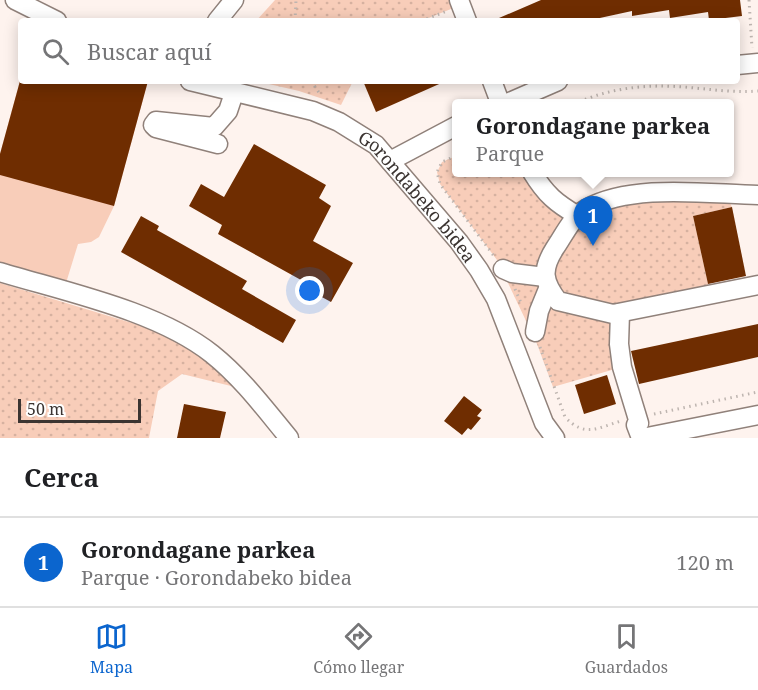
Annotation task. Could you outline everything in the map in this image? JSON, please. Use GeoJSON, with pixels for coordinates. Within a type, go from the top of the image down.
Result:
{"type":"FeatureCollection","features":[{"type":"Feature","properties":{"kind":"street"},"geometry":{"type":"LineString","coordinates":[[15,0],[51,18]]}},
{"type":"Feature","properties":{"kind":"street"},"geometry":{"type":"LineString","coordinates":[[219,18],[234,0]]}},
{"type":"Feature","properties":{"kind":"street"},"geometry":{"type":"LineString","coordinates":[[459,0],[466,18]]}},
{"type":"Feature","properties":{"kind":"street"},"geometry":{"type":"LineString","coordinates":[[740,64],[755,58]]}},
{"type":"Feature","properties":{"kind":"street","name":"Gorondabeko bidea"},"geometry":{"type":"LineString","coordinates":[[201,84],[313,111],[339,122],[376,146],[459,242],[496,298],[544,430],[555,438]]}},
{"type":"Feature","properties":{"kind":"street"},"geometry":{"type":"LineString","coordinates":[[498,94],[544,84]]}},
{"type":"Feature","properties":{"kind":"street"},"geometry":{"type":"LineString","coordinates":[[218,144],[156,128],[153,125],[156,122],[169,122],[214,127],[228,111],[234,93]]}},
{"type":"Feature","properties":{"kind":"street"},"geometry":{"type":"LineString","coordinates":[[390,161],[452,128]]}},
{"type":"Feature","properties":{"kind":"street"},"geometry":{"type":"LineString","coordinates":[[535,177],[557,204],[578,216]]}},
{"type":"Feature","properties":{"kind":"street"},"geometry":{"type":"LineString","coordinates":[[535,332],[538,311],[547,283],[548,260],[572,221],[585,209],[617,197],[649,192],[758,195]]}},
{"type":"Feature","properties":{"kind":"street"},"geometry":{"type":"LineString","coordinates":[[503,269],[547,283],[558,302],[613,314],[758,285]]}},
{"type":"Feature","properties":{"kind":"street"},"geometry":{"type":"LineString","coordinates":[[0,272],[167,325],[210,352],[231,370],[289,438]]}},
{"type":"Feature","properties":{"kind":"street"},"geometry":{"type":"LineString","coordinates":[[620,313],[622,367],[639,423],[636,425],[642,438],[758,415]]}},
{"type":"Feature","properties":{"kind":"path"},"geometry":{"type":"LineString","coordinates":[[295,18],[296,0]]}},
{"type":"Feature","properties":{"kind":"path"},"geometry":{"type":"LineString","coordinates":[[749,0],[755,58]]}},
{"type":"Feature","properties":{"kind":"path"},"geometry":{"type":"LineString","coordinates":[[313,84],[321,96]]}},
{"type":"Feature","properties":{"kind":"path"},"geometry":{"type":"LineString","coordinates":[[585,99],[623,87],[682,87],[722,92],[758,91]]}},
{"type":"Feature","properties":{"kind":"path"},"geometry":{"type":"LineString","coordinates":[[452,158],[442,162],[437,172],[440,184],[503,269],[535,332]]}},
{"type":"Feature","properties":{"kind":"shaded area"},"geometry":{"type":"Polygon","coordinates":[[[275,0],[469,0],[428,18],[259,18],[275,0]]]}},
{"type":"Feature","properties":{"kind":"shaded area"},"geometry":{"type":"Polygon","coordinates":[[[19,84],[147,84],[114,206],[99,237],[91,242],[78,244],[66,283],[0,266],[0,154],[19,84]]]}},
{"type":"Feature","properties":{"kind":"shaded area"},"geometry":{"type":"Polygon","coordinates":[[[269,84],[352,84],[341,105],[269,84]]]}},
{"type":"Feature","properties":{"kind":"shaded area"},"geometry":{"type":"Polygon","coordinates":[[[452,158],[452,177],[536,177],[578,215],[617,197],[725,194],[732,207],[693,216],[708,284],[705,296],[613,314],[622,367],[553,387],[537,344],[497,260],[440,184],[437,172],[442,162],[452,158]]]}},
{"type":"Feature","properties":{"kind":"shaded area"},"geometry":{"type":"Polygon","coordinates":[[[0,283],[165,333],[217,365],[235,387],[182,374],[158,391],[149,438],[0,438],[0,283]]]}},
{"type":"Feature","properties":{"kind":"building"},"geometry":{"type":"Polygon","coordinates":[[[541,0],[740,0],[742,16],[709,18],[708,12],[670,18],[669,10],[632,16],[632,11],[600,18],[499,18],[541,0]]]}},
{"type":"Feature","properties":{"kind":"building"},"geometry":{"type":"Polygon","coordinates":[[[19,84],[147,84],[114,206],[0,175],[0,154],[19,84]]]}},
{"type":"Feature","properties":{"kind":"building"},"geometry":{"type":"Polygon","coordinates":[[[364,84],[439,84],[376,112],[364,84]]]}},
{"type":"Feature","properties":{"kind":"building"},"geometry":{"type":"Polygon","coordinates":[[[254,144],[326,185],[319,198],[331,206],[313,241],[353,263],[331,302],[307,289],[310,285],[218,234],[222,225],[189,206],[201,184],[224,197],[254,144]]]}},
{"type":"Feature","properties":{"kind":"building"},"geometry":{"type":"Polygon","coordinates":[[[732,207],[746,276],[708,284],[693,216],[732,207]]]}},
{"type":"Feature","properties":{"kind":"building"},"geometry":{"type":"Polygon","coordinates":[[[141,216],[159,226],[157,230],[247,281],[242,289],[296,320],[283,343],[121,252],[141,216]]]}},
{"type":"Feature","properties":{"kind":"building"},"geometry":{"type":"Polygon","coordinates":[[[758,324],[758,357],[639,384],[631,351],[758,324]]]}},
{"type":"Feature","properties":{"kind":"building"},"geometry":{"type":"Polygon","coordinates":[[[607,375],[616,404],[584,414],[575,385],[607,375]]]}},
{"type":"Feature","properties":{"kind":"building"},"geometry":{"type":"Polygon","coordinates":[[[464,396],[482,410],[477,416],[481,418],[471,430],[468,428],[462,435],[444,421],[464,396]]]}},
{"type":"Feature","properties":{"kind":"building"},"geometry":{"type":"Polygon","coordinates":[[[184,404],[226,412],[220,438],[177,438],[184,404]]]}},
{"type":"Feature","properties":{"kind":"place","name":"Gorondagane parkea"},"geometry":{"type":"Point","coordinates":[593,246]}}]}
